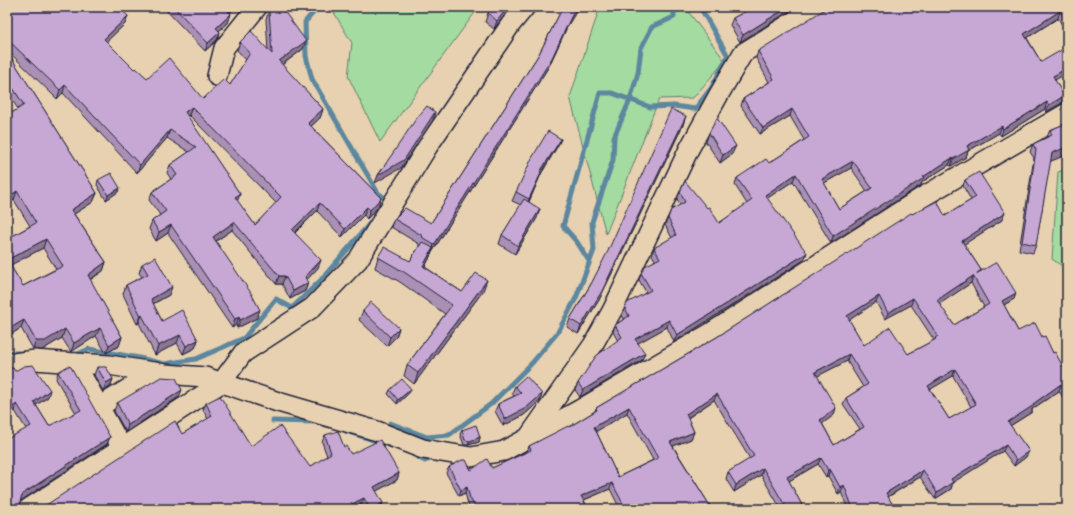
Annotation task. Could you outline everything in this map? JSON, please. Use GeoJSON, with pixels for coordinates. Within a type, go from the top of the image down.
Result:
{"type":"FeatureCollection","features":[{"type":"Feature","properties":{"kind":"street"},"geometry":{"type":"LineString","coordinates":[[217,76],[224,48],[257,7]]}},
{"type":"Feature","properties":{"kind":"street"},"geometry":{"type":"LineString","coordinates":[[28,509],[222,383],[243,353],[312,308],[358,260],[428,146],[511,24],[525,7]]}},
{"type":"Feature","properties":{"kind":"street"},"geometry":{"type":"LineString","coordinates":[[527,439],[593,345],[614,309],[689,149],[743,53],[817,7]]}},
{"type":"Feature","properties":{"kind":"street"},"geometry":{"type":"LineString","coordinates":[[7,364],[35,360],[109,365],[155,372],[205,377],[278,402],[377,431],[424,449],[471,458],[504,451],[709,334],[921,198],[1067,113]]}},
{"type":"Feature","properties":{"kind":"street"},"geometry":{"type":"LineString","coordinates":[[75,363],[122,448]]}},
{"type":"Feature","properties":{"kind":"street"},"geometry":{"type":"LineString","coordinates":[[99,407],[155,372]]}},
{"type":"Feature","properties":{"kind":"green space"},"geometry":{"type":"Polygon","coordinates":[[[344,7],[479,7],[380,142],[348,76],[352,43],[333,11],[344,7]]]}},
{"type":"Feature","properties":{"kind":"green space"},"geometry":{"type":"Polygon","coordinates":[[[600,7],[685,7],[725,61],[693,98],[659,99],[606,234],[570,97],[600,7]]]}},
{"type":"Feature","properties":{"kind":"green space"},"geometry":{"type":"Polygon","coordinates":[[[1067,169],[1067,260],[1062,266],[1052,259],[1058,172],[1067,169]]]}},
{"type":"Feature","properties":{"kind":"building"},"geometry":{"type":"Polygon","coordinates":[[[7,7],[119,7],[128,16],[104,39],[134,69],[136,68],[147,78],[169,58],[203,99],[224,79],[230,85],[250,53],[240,42],[251,31],[272,54],[269,11],[274,7],[281,7],[306,41],[279,61],[323,109],[308,123],[381,198],[370,210],[367,207],[345,229],[320,203],[292,230],[321,260],[305,277],[308,283],[293,291],[285,276],[279,276],[234,222],[213,237],[251,293],[260,310],[240,320],[239,317],[235,319],[171,225],[159,232],[152,221],[166,211],[152,192],[177,175],[170,165],[196,147],[170,130],[140,165],[65,85],[60,90],[7,39],[7,7]],[[192,107],[185,112],[240,194],[235,197],[255,225],[281,197],[192,107]]]}},
{"type":"Feature","properties":{"kind":"building"},"geometry":{"type":"Polygon","coordinates":[[[174,7],[230,7],[227,10],[231,14],[216,28],[220,32],[208,43],[174,7]]]}},
{"type":"Feature","properties":{"kind":"building"},"geometry":{"type":"Polygon","coordinates":[[[493,7],[508,7],[497,21],[488,13],[493,7]]]}},
{"type":"Feature","properties":{"kind":"building"},"geometry":{"type":"Polygon","coordinates":[[[563,7],[577,7],[552,58],[434,245],[422,237],[423,236],[394,219],[405,208],[431,223],[539,54],[563,7]]]}},
{"type":"Feature","properties":{"kind":"building"},"geometry":{"type":"Polygon","coordinates":[[[754,7],[788,7],[743,35],[733,18],[754,7]]]}},
{"type":"Feature","properties":{"kind":"building"},"geometry":{"type":"Polygon","coordinates":[[[827,7],[1067,7],[1067,22],[1060,11],[1024,34],[1041,62],[1067,47],[1067,68],[1053,76],[1064,96],[1049,105],[1047,102],[1003,129],[1002,126],[967,146],[969,150],[953,159],[952,158],[923,177],[924,178],[833,236],[796,174],[765,195],[807,253],[677,335],[669,320],[635,339],[645,353],[583,390],[578,383],[596,356],[622,337],[615,325],[629,316],[625,308],[627,303],[651,290],[641,273],[645,266],[660,258],[654,248],[676,235],[668,218],[671,210],[685,202],[680,192],[685,181],[707,208],[709,207],[719,223],[752,200],[737,178],[766,159],[769,163],[809,137],[792,109],[763,128],[743,99],[774,79],[758,51],[827,7]],[[853,161],[822,179],[839,209],[872,188],[853,161]]]}},
{"type":"Feature","properties":{"kind":"building"},"geometry":{"type":"Polygon","coordinates":[[[7,51],[97,193],[71,210],[106,262],[88,275],[122,337],[109,345],[100,328],[74,343],[65,329],[45,341],[36,341],[24,320],[7,330],[7,260],[7,239],[36,223],[17,191],[7,198],[7,116],[24,105],[7,79],[7,51]],[[46,239],[7,260],[23,286],[63,266],[46,239]]]}},
{"type":"Feature","properties":{"kind":"building"},"geometry":{"type":"Polygon","coordinates":[[[427,106],[435,112],[404,160],[378,175],[416,119],[427,106]]]}},
{"type":"Feature","properties":{"kind":"building"},"geometry":{"type":"Polygon","coordinates":[[[671,109],[686,116],[602,291],[581,326],[570,319],[591,284],[608,251],[671,109]]]}},
{"type":"Feature","properties":{"kind":"building"},"geometry":{"type":"Polygon","coordinates":[[[717,118],[736,146],[723,155],[709,133],[717,118]]]}},
{"type":"Feature","properties":{"kind":"building"},"geometry":{"type":"Polygon","coordinates":[[[1067,123],[1067,147],[1052,153],[1036,245],[1022,242],[1036,150],[1033,144],[1052,135],[1050,130],[1067,123]]]}},
{"type":"Feature","properties":{"kind":"building"},"geometry":{"type":"Polygon","coordinates":[[[548,131],[561,139],[540,172],[541,173],[529,199],[516,192],[532,158],[548,131]]]}},
{"type":"Feature","properties":{"kind":"building"},"geometry":{"type":"Polygon","coordinates":[[[979,172],[1005,213],[962,241],[981,270],[976,274],[997,262],[1016,293],[1002,301],[1018,331],[1035,323],[1042,337],[1045,336],[1053,353],[1055,352],[1063,367],[1065,365],[1067,368],[1067,394],[1061,384],[1033,404],[1034,405],[1008,422],[1029,451],[1016,460],[1006,445],[951,479],[953,482],[937,493],[923,470],[886,493],[895,509],[876,509],[874,507],[870,509],[853,509],[844,485],[840,487],[830,469],[828,470],[821,458],[787,477],[804,509],[787,509],[763,468],[736,485],[728,472],[754,456],[717,394],[686,414],[694,432],[670,442],[712,509],[626,509],[612,483],[581,496],[588,509],[476,509],[470,498],[467,487],[461,490],[449,467],[462,460],[466,460],[471,470],[487,459],[492,468],[531,450],[529,446],[568,426],[569,427],[597,410],[596,408],[717,337],[911,213],[912,214],[937,201],[945,216],[976,197],[965,180],[979,172]],[[973,276],[937,300],[954,325],[989,304],[973,276]],[[879,296],[847,316],[864,345],[890,327],[908,354],[936,339],[935,338],[938,336],[913,298],[888,313],[879,296]],[[849,354],[815,372],[836,408],[820,420],[834,445],[864,427],[846,398],[868,384],[849,354]],[[955,369],[928,386],[949,419],[976,404],[955,369]],[[629,407],[594,427],[618,477],[658,458],[629,407]]]}},
{"type":"Feature","properties":{"kind":"building"},"geometry":{"type":"Polygon","coordinates":[[[111,173],[120,188],[108,195],[98,180],[111,173]]]}},
{"type":"Feature","properties":{"kind":"building"},"geometry":{"type":"Polygon","coordinates":[[[524,199],[540,209],[518,246],[502,235],[524,199]]]}},
{"type":"Feature","properties":{"kind":"building"},"geometry":{"type":"Polygon","coordinates":[[[422,242],[433,248],[423,266],[462,292],[476,273],[487,280],[418,373],[407,365],[452,305],[404,272],[378,257],[384,247],[410,261],[422,242]]]}},
{"type":"Feature","properties":{"kind":"building"},"geometry":{"type":"Polygon","coordinates":[[[155,257],[172,287],[151,299],[162,321],[182,310],[198,340],[186,346],[180,335],[158,346],[126,285],[148,274],[142,264],[155,257]]]}},
{"type":"Feature","properties":{"kind":"building"},"geometry":{"type":"Polygon","coordinates":[[[371,302],[399,328],[390,337],[363,311],[371,302]]]}},
{"type":"Feature","properties":{"kind":"building"},"geometry":{"type":"Polygon","coordinates":[[[33,365],[50,390],[34,402],[49,426],[81,410],[58,372],[68,366],[71,367],[110,437],[24,493],[20,503],[22,509],[7,509],[7,439],[31,426],[17,404],[7,410],[7,369],[13,368],[15,371],[24,366],[33,365]]]}},
{"type":"Feature","properties":{"kind":"building"},"geometry":{"type":"Polygon","coordinates":[[[97,367],[106,367],[113,379],[106,383],[97,367]]]}},
{"type":"Feature","properties":{"kind":"building"},"geometry":{"type":"Polygon","coordinates":[[[526,376],[542,394],[526,408],[505,419],[498,404],[521,393],[515,386],[526,376]]]}},
{"type":"Feature","properties":{"kind":"building"},"geometry":{"type":"Polygon","coordinates":[[[161,377],[176,378],[182,390],[128,425],[117,403],[161,377]]]}},
{"type":"Feature","properties":{"kind":"building"},"geometry":{"type":"Polygon","coordinates":[[[402,379],[411,389],[398,400],[390,390],[402,379]]]}},
{"type":"Feature","properties":{"kind":"building"},"geometry":{"type":"Polygon","coordinates":[[[220,396],[251,446],[280,426],[310,467],[331,453],[325,435],[338,431],[344,447],[346,446],[351,454],[380,440],[399,473],[374,487],[383,503],[372,509],[370,509],[364,498],[342,509],[40,509],[175,421],[182,434],[212,416],[206,403],[220,396]]]}},
{"type":"Feature","properties":{"kind":"building"},"geometry":{"type":"Polygon","coordinates":[[[476,425],[480,437],[470,441],[465,440],[462,430],[476,425]]]}},
{"type":"Feature","properties":{"kind":"waterway"},"geometry":{"type":"LineString","coordinates":[[318,7],[305,22],[306,56],[312,79],[378,193],[386,199],[385,204]]}},
{"type":"Feature","properties":{"kind":"waterway"},"geometry":{"type":"LineString","coordinates":[[390,423],[427,437],[449,435],[491,404],[532,363],[558,332],[576,298],[594,250],[592,222],[613,160],[614,137],[630,100],[638,73],[641,48],[652,27],[674,17],[674,7]]}},
{"type":"Feature","properties":{"kind":"waterway"},"geometry":{"type":"LineString","coordinates":[[589,261],[577,242],[563,226],[600,93],[612,93],[650,107],[674,106],[695,109],[712,87],[728,56],[700,7]]}},
{"type":"Feature","properties":{"kind":"waterway"},"geometry":{"type":"LineString","coordinates":[[70,354],[78,354],[89,349],[164,364],[196,359],[244,338],[276,299],[292,308],[321,280],[372,221]]}},
{"type":"Feature","properties":{"kind":"waterway"},"geometry":{"type":"LineString","coordinates":[[7,353],[30,353]]}},
{"type":"Feature","properties":{"kind":"waterway"},"geometry":{"type":"LineString","coordinates":[[273,421],[316,422]]}},
{"type":"Feature","properties":{"kind":"waterway"},"geometry":{"type":"LineString","coordinates":[[346,431],[392,446]]}},
{"type":"Feature","properties":{"kind":"waterway"},"geometry":{"type":"LineString","coordinates":[[414,455],[425,461],[434,457]]}}]}
